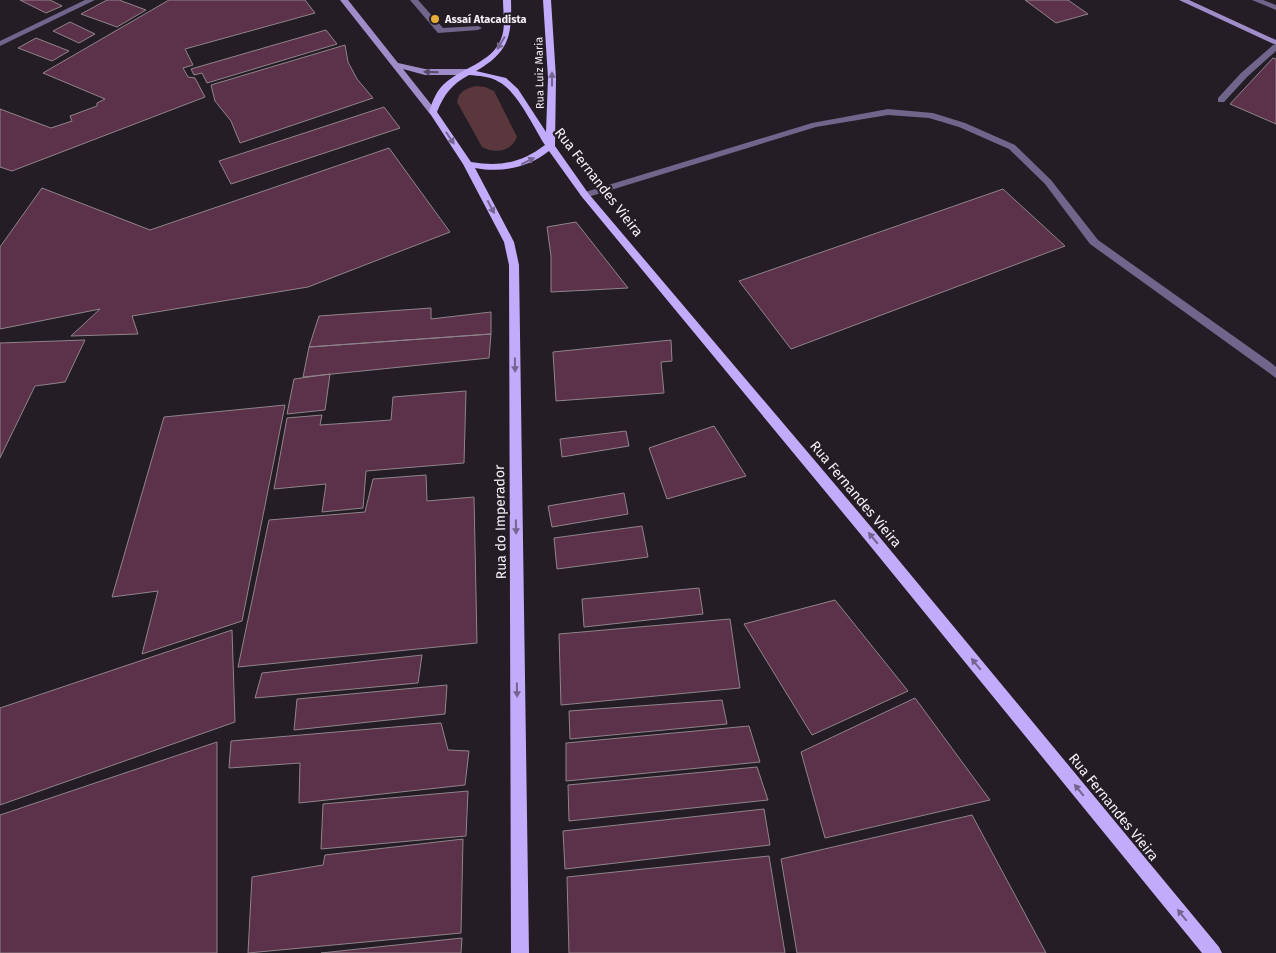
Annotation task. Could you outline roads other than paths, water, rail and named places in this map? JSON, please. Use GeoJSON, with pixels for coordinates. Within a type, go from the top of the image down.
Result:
{"type":"FeatureCollection","features":[{"type":"Feature","properties":{"kind":"main road"},"geometry":{"type":"LineString","coordinates":[[344,0],[433,112]]}},
{"type":"Feature","properties":{"kind":"main road"},"geometry":{"type":"LineString","coordinates":[[433,112],[436,99],[442,89],[495,52],[503,43],[507,25],[507,0]]}},
{"type":"Feature","properties":{"kind":"main road","name":"Rua Luiz Maria"},"geometry":{"type":"LineString","coordinates":[[547,0],[552,78],[550,146]]}},
{"type":"Feature","properties":{"kind":"main road"},"geometry":{"type":"LineString","coordinates":[[1183,0],[1276,42]]}},
{"type":"Feature","properties":{"kind":"main road"},"geometry":{"type":"LineString","coordinates":[[396,65],[426,72],[468,72]]}},
{"type":"Feature","properties":{"kind":"main road","name":"Rua Fernandes Vieira"},"geometry":{"type":"LineString","coordinates":[[468,72],[488,75],[503,80],[515,91],[550,146],[585,195],[872,538],[1213,953]]}},
{"type":"Feature","properties":{"kind":"main road","name":"Rua do Imperador"},"geometry":{"type":"LineString","coordinates":[[433,112],[468,164],[509,242],[514,265],[520,953]]}},
{"type":"Feature","properties":{"kind":"main road"},"geometry":{"type":"LineString","coordinates":[[468,164],[490,169],[507,168],[522,164],[536,157],[550,146]]}},
{"type":"Feature","properties":{"kind":"street"},"geometry":{"type":"LineString","coordinates":[[0,44],[91,0]]}},
{"type":"Feature","properties":{"kind":"street"},"geometry":{"type":"LineString","coordinates":[[414,0],[441,31],[478,28]]}},
{"type":"Feature","properties":{"kind":"street"},"geometry":{"type":"LineString","coordinates":[[1256,0],[1276,8]]}},
{"type":"Feature","properties":{"kind":"street"},"geometry":{"type":"LineString","coordinates":[[1221,100],[1244,75],[1276,47]]}},
{"type":"Feature","properties":{"kind":"street"},"geometry":{"type":"LineString","coordinates":[[585,195],[815,125],[888,112],[930,115],[962,125],[1012,147],[1048,182],[1094,242],[1266,364],[1276,374]]}},
{"type":"Feature","properties":{"kind":"place","name":"Assaí Atacadista"},"geometry":{"type":"Point","coordinates":[435,19]}}]}
